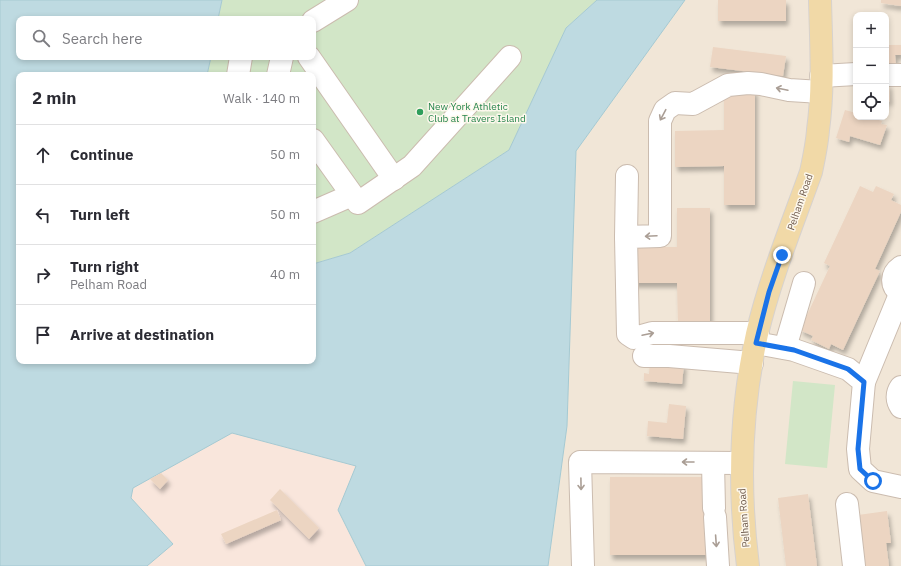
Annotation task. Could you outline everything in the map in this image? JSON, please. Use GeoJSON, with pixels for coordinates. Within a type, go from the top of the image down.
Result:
{"type":"FeatureCollection","features":[{"type":"Feature","properties":{"kind":"main road","name":"Pelham Road"},"geometry":{"type":"LineString","coordinates":[[748,566],[742,512],[741,463],[744,423],[755,346],[769,292],[811,172],[818,129],[821,84],[820,0]]}},
{"type":"Feature","properties":{"kind":"lane"},"geometry":{"type":"LineString","coordinates":[[316,19],[347,0]]}},
{"type":"Feature","properties":{"kind":"lane"},"geometry":{"type":"LineString","coordinates":[[316,144],[358,203],[412,166],[510,57]]}},
{"type":"Feature","properties":{"kind":"lane"},"geometry":{"type":"LineString","coordinates":[[238,72],[240,60]]}},
{"type":"Feature","properties":{"kind":"lane"},"geometry":{"type":"LineString","coordinates":[[279,72],[281,60]]}},
{"type":"Feature","properties":{"kind":"lane"},"geometry":{"type":"LineString","coordinates":[[311,60],[394,178]]}},
{"type":"Feature","properties":{"kind":"lane"},"geometry":{"type":"LineString","coordinates":[[626,237],[660,236],[660,121],[665,110],[675,102],[693,104],[728,85],[748,83],[761,84],[789,90],[821,84],[853,75]]}},
{"type":"Feature","properties":{"kind":"lane"},"geometry":{"type":"LineString","coordinates":[[889,75],[901,75]]}},
{"type":"Feature","properties":{"kind":"lane"},"geometry":{"type":"LineString","coordinates":[[627,176],[626,237],[628,334],[634,338],[652,333],[755,346],[785,348],[848,369],[864,382]]}},
{"type":"Feature","properties":{"kind":"lane"},"geometry":{"type":"LineString","coordinates":[[316,211],[352,195]]}},
{"type":"Feature","properties":{"kind":"lane"},"geometry":{"type":"LineString","coordinates":[[901,267],[894,273],[893,282],[897,290],[901,292],[864,382],[858,449],[860,469],[873,481],[901,487]]}},
{"type":"Feature","properties":{"kind":"lane"},"geometry":{"type":"LineString","coordinates":[[785,348],[804,283]]}},
{"type":"Feature","properties":{"kind":"lane"},"geometry":{"type":"LineString","coordinates":[[644,356],[669,356],[755,346]]}},
{"type":"Feature","properties":{"kind":"lane"},"geometry":{"type":"LineString","coordinates":[[901,387],[898,394],[898,400],[901,407]]}},
{"type":"Feature","properties":{"kind":"lane"},"geometry":{"type":"LineString","coordinates":[[583,566],[580,462],[741,463]]}},
{"type":"Feature","properties":{"kind":"lane"},"geometry":{"type":"LineString","coordinates":[[713,463],[714,512],[718,566]]}},
{"type":"Feature","properties":{"kind":"lane"},"geometry":{"type":"LineString","coordinates":[[847,504],[854,566]]}},
{"type":"Feature","properties":{"kind":"shaded area"},"geometry":{"type":"Polygon","coordinates":[[[685,0],[901,0],[901,566],[548,566],[567,426],[576,151],[685,0]]]}},
{"type":"Feature","properties":{"kind":"shaded area"},"geometry":{"type":"Polygon","coordinates":[[[232,433],[357,466],[338,510],[366,566],[147,566],[173,544],[131,498],[133,488],[232,433]]]}},
{"type":"Feature","properties":{"kind":"green space","name":"New York Athletic Club at Travers Island"},"geometry":{"type":"Polygon","coordinates":[[[222,0],[597,0],[566,28],[509,150],[350,253],[316,263],[316,72],[208,72],[210,60],[316,60],[316,16],[219,16],[222,0]]]}},
{"type":"Feature","properties":{"kind":"green space"},"geometry":{"type":"Polygon","coordinates":[[[793,381],[835,385],[827,468],[785,464],[793,381]]]}},
{"type":"Feature","properties":{"kind":"water"},"geometry":{"type":"Polygon","coordinates":[[[0,0],[222,0],[219,16],[16,16],[16,60],[210,60],[208,72],[16,72],[16,364],[316,364],[316,263],[350,253],[509,150],[566,28],[597,0],[685,0],[576,151],[567,426],[548,566],[366,566],[338,510],[356,466],[232,433],[133,488],[131,498],[173,544],[147,566],[0,566],[0,0]]]}},
{"type":"Feature","properties":{"kind":"building"},"geometry":{"type":"Polygon","coordinates":[[[718,0],[786,0],[786,21],[718,21],[718,0]]]}},
{"type":"Feature","properties":{"kind":"building"},"geometry":{"type":"Polygon","coordinates":[[[881,0],[901,0],[901,6],[881,3],[881,0]]]}},
{"type":"Feature","properties":{"kind":"building"},"geometry":{"type":"Polygon","coordinates":[[[889,45],[901,45],[901,55],[895,55],[896,66],[889,66],[889,45]]]}},
{"type":"Feature","properties":{"kind":"building"},"geometry":{"type":"Polygon","coordinates":[[[713,47],[786,56],[783,76],[710,67],[713,47]]]}},
{"type":"Feature","properties":{"kind":"building"},"geometry":{"type":"Polygon","coordinates":[[[724,90],[755,90],[755,205],[724,205],[724,166],[675,167],[675,131],[724,130],[724,90]]]}},
{"type":"Feature","properties":{"kind":"building"},"geometry":{"type":"Polygon","coordinates":[[[845,110],[853,112],[853,120],[879,120],[882,121],[881,124],[887,125],[880,145],[850,136],[849,142],[836,138],[845,110]]]}},
{"type":"Feature","properties":{"kind":"building"},"geometry":{"type":"Polygon","coordinates":[[[860,186],[873,192],[876,186],[894,194],[891,200],[901,205],[901,212],[875,269],[880,271],[843,350],[831,344],[829,349],[811,340],[813,336],[800,330],[830,266],[824,263],[860,186]]]}},
{"type":"Feature","properties":{"kind":"building"},"geometry":{"type":"Polygon","coordinates":[[[677,208],[710,208],[710,323],[678,323],[677,283],[631,283],[631,247],[677,247],[677,208]]]}},
{"type":"Feature","properties":{"kind":"building"},"geometry":{"type":"Polygon","coordinates":[[[650,362],[684,364],[682,384],[644,381],[644,373],[649,374],[650,362]]]}},
{"type":"Feature","properties":{"kind":"building"},"geometry":{"type":"Polygon","coordinates":[[[669,404],[686,406],[683,439],[647,436],[648,421],[667,423],[669,404]]]}},
{"type":"Feature","properties":{"kind":"building"},"geometry":{"type":"Polygon","coordinates":[[[161,473],[168,480],[160,489],[150,479],[161,473]]]}},
{"type":"Feature","properties":{"kind":"building"},"geometry":{"type":"Polygon","coordinates":[[[610,477],[707,477],[707,555],[610,555],[610,477]]]}},
{"type":"Feature","properties":{"kind":"building"},"geometry":{"type":"Polygon","coordinates":[[[280,489],[319,528],[309,539],[270,500],[280,489]]]}},
{"type":"Feature","properties":{"kind":"building"},"geometry":{"type":"Polygon","coordinates":[[[808,494],[817,566],[786,566],[778,498],[808,494]]]}},
{"type":"Feature","properties":{"kind":"building"},"geometry":{"type":"Polygon","coordinates":[[[277,510],[281,520],[226,544],[221,534],[277,510]]]}},
{"type":"Feature","properties":{"kind":"building"},"geometry":{"type":"Polygon","coordinates":[[[887,511],[891,543],[886,543],[889,566],[865,566],[858,515],[887,511]]]}},
{"type":"Feature","properties":{"kind":"place","name":"New York Athletic Club at Travers Island"},"geometry":{"type":"Point","coordinates":[420,112]}},
{"type":"Feature","properties":{"kind":"route"},"geometry":{"type":"LineString","coordinates":[[782,255],[769,292],[756,343],[794,350],[848,369],[864,382],[858,449],[860,469],[873,481]]}}]}
